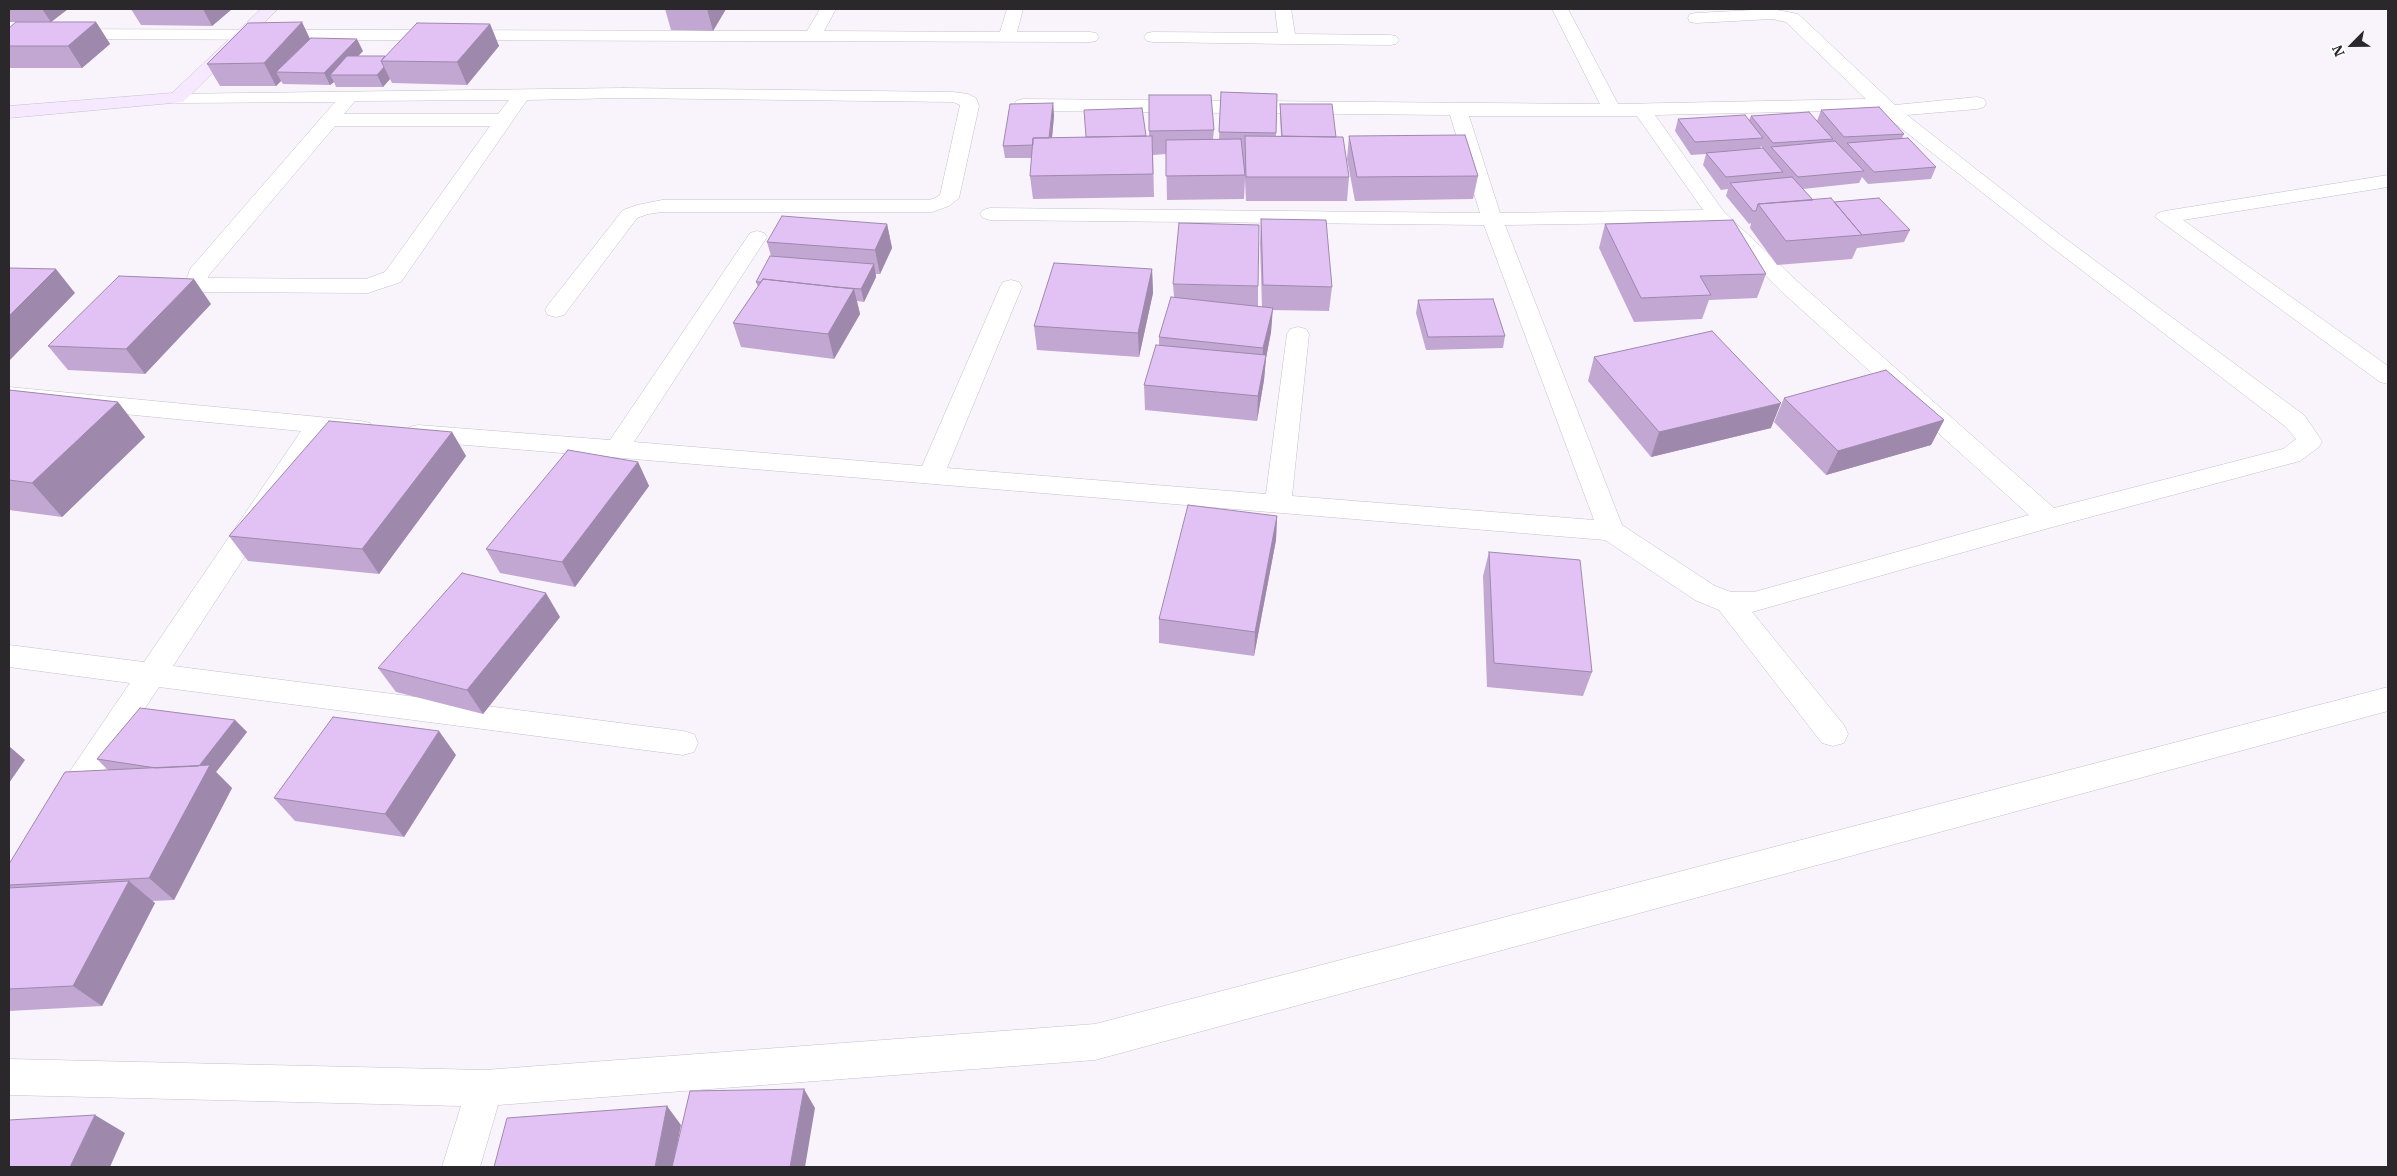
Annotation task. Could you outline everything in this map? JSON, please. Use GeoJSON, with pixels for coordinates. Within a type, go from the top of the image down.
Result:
{"type":"FeatureCollection","features":[{"type":"Feature","properties":{"kind":"street"},"geometry":{"type":"LineString","coordinates":[[176,98],[246,34],[270,9]]}},
{"type":"Feature","properties":{"kind":"street"},"geometry":{"type":"LineString","coordinates":[[814,36],[828,9]]}},
{"type":"Feature","properties":{"kind":"street"},"geometry":{"type":"LineString","coordinates":[[1008,35],[1014,9]]}},
{"type":"Feature","properties":{"kind":"street"},"geometry":{"type":"LineString","coordinates":[[1283,9],[1287,38]]}},
{"type":"Feature","properties":{"kind":"street"},"geometry":{"type":"LineString","coordinates":[[1560,9],[1612,110]]}},
{"type":"Feature","properties":{"kind":"street"},"geometry":{"type":"LineString","coordinates":[[9,395],[318,425],[1611,531],[1705,593],[1729,603],[1754,602],[2049,519],[2290,455],[2310,441],[2295,421],[2052,238],[1885,107],[1792,18],[1772,14],[1696,18]]}},
{"type":"Feature","properties":{"kind":"street"},"geometry":{"type":"LineString","coordinates":[[9,34],[1090,36]]}},
{"type":"Feature","properties":{"kind":"street"},"geometry":{"type":"LineString","coordinates":[[1153,38],[1390,40]]}},
{"type":"Feature","properties":{"kind":"street"},"geometry":{"type":"LineString","coordinates":[[9,112],[176,98],[522,94],[623,93],[953,97],[962,98],[969,102],[970,106],[949,198],[942,202],[932,206],[662,206],[644,209],[630,214],[556,310]]}},
{"type":"Feature","properties":{"kind":"street"},"geometry":{"type":"LineString","coordinates":[[350,96],[198,274],[197,281],[203,285],[368,286],[393,277],[522,94]]}},
{"type":"Feature","properties":{"kind":"street"},"geometry":{"type":"LineString","coordinates":[[418,119],[438,95]]}},
{"type":"Feature","properties":{"kind":"street"},"geometry":{"type":"LineString","coordinates":[[1023,105],[1642,110],[1885,107],[1978,103]]}},
{"type":"Feature","properties":{"kind":"street"},"geometry":{"type":"LineString","coordinates":[[1458,110],[1492,219],[1611,531]]}},
{"type":"Feature","properties":{"kind":"street"},"geometry":{"type":"LineString","coordinates":[[1642,110],[1717,216],[1790,287],[2049,519]]}},
{"type":"Feature","properties":{"kind":"street"},"geometry":{"type":"LineString","coordinates":[[329,120],[504,120]]}},
{"type":"Feature","properties":{"kind":"street"},"geometry":{"type":"LineString","coordinates":[[2385,184],[2165,217],[2388,378]]}},
{"type":"Feature","properties":{"kind":"street"},"geometry":{"type":"LineString","coordinates":[[990,214],[1492,219],[1717,216]]}},
{"type":"Feature","properties":{"kind":"street"},"geometry":{"type":"LineString","coordinates":[[616,450],[756,237]]}},
{"type":"Feature","properties":{"kind":"street"},"geometry":{"type":"LineString","coordinates":[[931,475],[1011,287]]}},
{"type":"Feature","properties":{"kind":"street"},"geometry":{"type":"LineString","coordinates":[[1278,504],[1298,334]]}},
{"type":"Feature","properties":{"kind":"street"},"geometry":{"type":"LineString","coordinates":[[53,821],[318,425]]}},
{"type":"Feature","properties":{"kind":"street"},"geometry":{"type":"LineString","coordinates":[[1729,603],[1833,734]]}},
{"type":"Feature","properties":{"kind":"street"},"geometry":{"type":"LineString","coordinates":[[9,656],[683,743]]}},
{"type":"Feature","properties":{"kind":"street"},"geometry":{"type":"LineString","coordinates":[[9,1077],[485,1088],[1096,1042],[2388,700]]}},
{"type":"Feature","properties":{"kind":"street"},"geometry":{"type":"LineString","coordinates":[[461,1167],[485,1088]]}},
{"type":"Feature","properties":{"kind":"building"},"geometry":{"type":"Polygon","coordinates":[[[16,22],[96,22],[68,46],[9,46],[9,28],[16,22]]]}},
{"type":"Feature","properties":{"kind":"building"},"geometry":{"type":"Polygon","coordinates":[[[302,22],[264,63],[207,64],[248,23],[302,22]]]}},
{"type":"Feature","properties":{"kind":"building"},"geometry":{"type":"Polygon","coordinates":[[[417,23],[490,24],[457,62],[381,61],[417,23]]]}},
{"type":"Feature","properties":{"kind":"building"},"geometry":{"type":"Polygon","coordinates":[[[311,38],[357,39],[324,73],[276,72],[311,38]]]}},
{"type":"Feature","properties":{"kind":"building"},"geometry":{"type":"Polygon","coordinates":[[[347,56],[385,56],[381,61],[384,67],[377,75],[330,75],[347,56]]]}},
{"type":"Feature","properties":{"kind":"building"},"geometry":{"type":"Polygon","coordinates":[[[1221,92],[1277,94],[1276,133],[1219,132],[1221,92]]]}},
{"type":"Feature","properties":{"kind":"building"},"geometry":{"type":"Polygon","coordinates":[[[1149,95],[1211,95],[1214,130],[1149,131],[1149,95]]]}},
{"type":"Feature","properties":{"kind":"building"},"geometry":{"type":"Polygon","coordinates":[[[1053,103],[1049,138],[1033,138],[1033,145],[1003,146],[1010,104],[1053,103]]]}},
{"type":"Feature","properties":{"kind":"building"},"geometry":{"type":"Polygon","coordinates":[[[1280,104],[1332,104],[1336,137],[1282,136],[1280,104]]]}},
{"type":"Feature","properties":{"kind":"building"},"geometry":{"type":"Polygon","coordinates":[[[1879,107],[1904,134],[1844,137],[1821,110],[1879,107]]]}},
{"type":"Feature","properties":{"kind":"building"},"geometry":{"type":"Polygon","coordinates":[[[1142,108],[1146,136],[1086,137],[1084,110],[1142,108]]]}},
{"type":"Feature","properties":{"kind":"building"},"geometry":{"type":"Polygon","coordinates":[[[1809,112],[1833,139],[1773,143],[1751,116],[1809,112]]]}},
{"type":"Feature","properties":{"kind":"building"},"geometry":{"type":"Polygon","coordinates":[[[1745,115],[1763,138],[1695,142],[1678,119],[1745,115]]]}},
{"type":"Feature","properties":{"kind":"building"},"geometry":{"type":"Polygon","coordinates":[[[1465,135],[1478,176],[1357,177],[1349,136],[1465,135]]]}},
{"type":"Feature","properties":{"kind":"building"},"geometry":{"type":"Polygon","coordinates":[[[1152,136],[1153,174],[1030,176],[1033,138],[1152,136]]]}},
{"type":"Feature","properties":{"kind":"building"},"geometry":{"type":"Polygon","coordinates":[[[1245,136],[1343,137],[1349,177],[1246,177],[1245,136]]]}},
{"type":"Feature","properties":{"kind":"building"},"geometry":{"type":"Polygon","coordinates":[[[1908,138],[1936,167],[1874,172],[1847,143],[1908,138]]]}},
{"type":"Feature","properties":{"kind":"building"},"geometry":{"type":"Polygon","coordinates":[[[1241,139],[1245,175],[1166,176],[1166,140],[1241,139]]]}},
{"type":"Feature","properties":{"kind":"building"},"geometry":{"type":"Polygon","coordinates":[[[1835,141],[1864,171],[1798,177],[1771,147],[1835,141]]]}},
{"type":"Feature","properties":{"kind":"building"},"geometry":{"type":"Polygon","coordinates":[[[1763,148],[1783,172],[1726,177],[1706,153],[1763,148]]]}},
{"type":"Feature","properties":{"kind":"building"},"geometry":{"type":"Polygon","coordinates":[[[1792,177],[1813,200],[1758,204],[1756,211],[1753,211],[1730,183],[1792,177]]]}},
{"type":"Feature","properties":{"kind":"building"},"geometry":{"type":"Polygon","coordinates":[[[1831,198],[1862,235],[1786,241],[1758,204],[1831,198]]]}},
{"type":"Feature","properties":{"kind":"building"},"geometry":{"type":"Polygon","coordinates":[[[1879,198],[1910,230],[1862,235],[1834,202],[1879,198]]]}},
{"type":"Feature","properties":{"kind":"building"},"geometry":{"type":"Polygon","coordinates":[[[782,216],[887,224],[875,250],[767,242],[782,216]]]}},
{"type":"Feature","properties":{"kind":"building"},"geometry":{"type":"Polygon","coordinates":[[[1261,219],[1326,220],[1332,287],[1263,285],[1261,219]]]}},
{"type":"Feature","properties":{"kind":"building"},"geometry":{"type":"Polygon","coordinates":[[[1733,220],[1766,274],[1700,276],[1711,295],[1641,298],[1605,224],[1733,220]]]}},
{"type":"Feature","properties":{"kind":"building"},"geometry":{"type":"Polygon","coordinates":[[[1179,223],[1259,225],[1258,286],[1173,284],[1179,223]]]}},
{"type":"Feature","properties":{"kind":"building"},"geometry":{"type":"Polygon","coordinates":[[[770,256],[874,264],[861,289],[763,279],[761,282],[756,282],[770,256]]]}},
{"type":"Feature","properties":{"kind":"building"},"geometry":{"type":"Polygon","coordinates":[[[1054,263],[1152,269],[1138,333],[1034,326],[1054,263]]]}},
{"type":"Feature","properties":{"kind":"building"},"geometry":{"type":"Polygon","coordinates":[[[9,268],[56,269],[9,316],[9,268]]]}},
{"type":"Feature","properties":{"kind":"building"},"geometry":{"type":"Polygon","coordinates":[[[119,276],[194,279],[126,349],[48,346],[119,276]]]}},
{"type":"Feature","properties":{"kind":"building"},"geometry":{"type":"Polygon","coordinates":[[[763,279],[854,289],[828,334],[733,323],[763,279]]]}},
{"type":"Feature","properties":{"kind":"building"},"geometry":{"type":"Polygon","coordinates":[[[1171,297],[1273,308],[1263,348],[1159,337],[1171,297]]]}},
{"type":"Feature","properties":{"kind":"building"},"geometry":{"type":"Polygon","coordinates":[[[1493,299],[1505,336],[1428,337],[1418,300],[1493,299]]]}},
{"type":"Feature","properties":{"kind":"building"},"geometry":{"type":"Polygon","coordinates":[[[1712,331],[1781,403],[1659,432],[1594,357],[1712,331]]]}},
{"type":"Feature","properties":{"kind":"building"},"geometry":{"type":"Polygon","coordinates":[[[1156,345],[1266,355],[1258,396],[1144,385],[1156,345]]]}},
{"type":"Feature","properties":{"kind":"building"},"geometry":{"type":"Polygon","coordinates":[[[1886,370],[1944,420],[1838,451],[1784,398],[1886,370]]]}},
{"type":"Feature","properties":{"kind":"building"},"geometry":{"type":"Polygon","coordinates":[[[9,390],[118,402],[32,483],[9,480],[9,390]]]}},
{"type":"Feature","properties":{"kind":"building"},"geometry":{"type":"Polygon","coordinates":[[[329,421],[452,432],[362,549],[229,536],[329,421]]]}},
{"type":"Feature","properties":{"kind":"building"},"geometry":{"type":"Polygon","coordinates":[[[568,450],[638,462],[562,562],[486,549],[568,450]]]}},
{"type":"Feature","properties":{"kind":"building"},"geometry":{"type":"Polygon","coordinates":[[[1188,505],[1277,516],[1255,632],[1159,619],[1188,505]]]}},
{"type":"Feature","properties":{"kind":"building"},"geometry":{"type":"Polygon","coordinates":[[[1489,552],[1580,560],[1592,672],[1494,663],[1489,552]]]}},
{"type":"Feature","properties":{"kind":"building"},"geometry":{"type":"Polygon","coordinates":[[[462,573],[546,593],[467,690],[378,668],[462,573]]]}},
{"type":"Feature","properties":{"kind":"building"},"geometry":{"type":"Polygon","coordinates":[[[140,708],[235,720],[199,766],[156,768],[97,759],[140,708]]]}},
{"type":"Feature","properties":{"kind":"building"},"geometry":{"type":"Polygon","coordinates":[[[333,717],[439,731],[385,814],[274,798],[333,717]]]}},
{"type":"Feature","properties":{"kind":"building"},"geometry":{"type":"Polygon","coordinates":[[[210,765],[149,878],[9,885],[9,864],[65,772],[210,765]]]}},
{"type":"Feature","properties":{"kind":"building"},"geometry":{"type":"Polygon","coordinates":[[[129,881],[73,986],[9,989],[9,888],[129,881]]]}},
{"type":"Feature","properties":{"kind":"building"},"geometry":{"type":"Polygon","coordinates":[[[804,1089],[790,1167],[672,1167],[690,1091],[804,1089]]]}},
{"type":"Feature","properties":{"kind":"building"},"geometry":{"type":"Polygon","coordinates":[[[667,1106],[655,1167],[494,1167],[507,1118],[667,1106]]]}},
{"type":"Feature","properties":{"kind":"building"},"geometry":{"type":"Polygon","coordinates":[[[95,1115],[70,1167],[9,1167],[9,1120],[95,1115]]]}}]}
